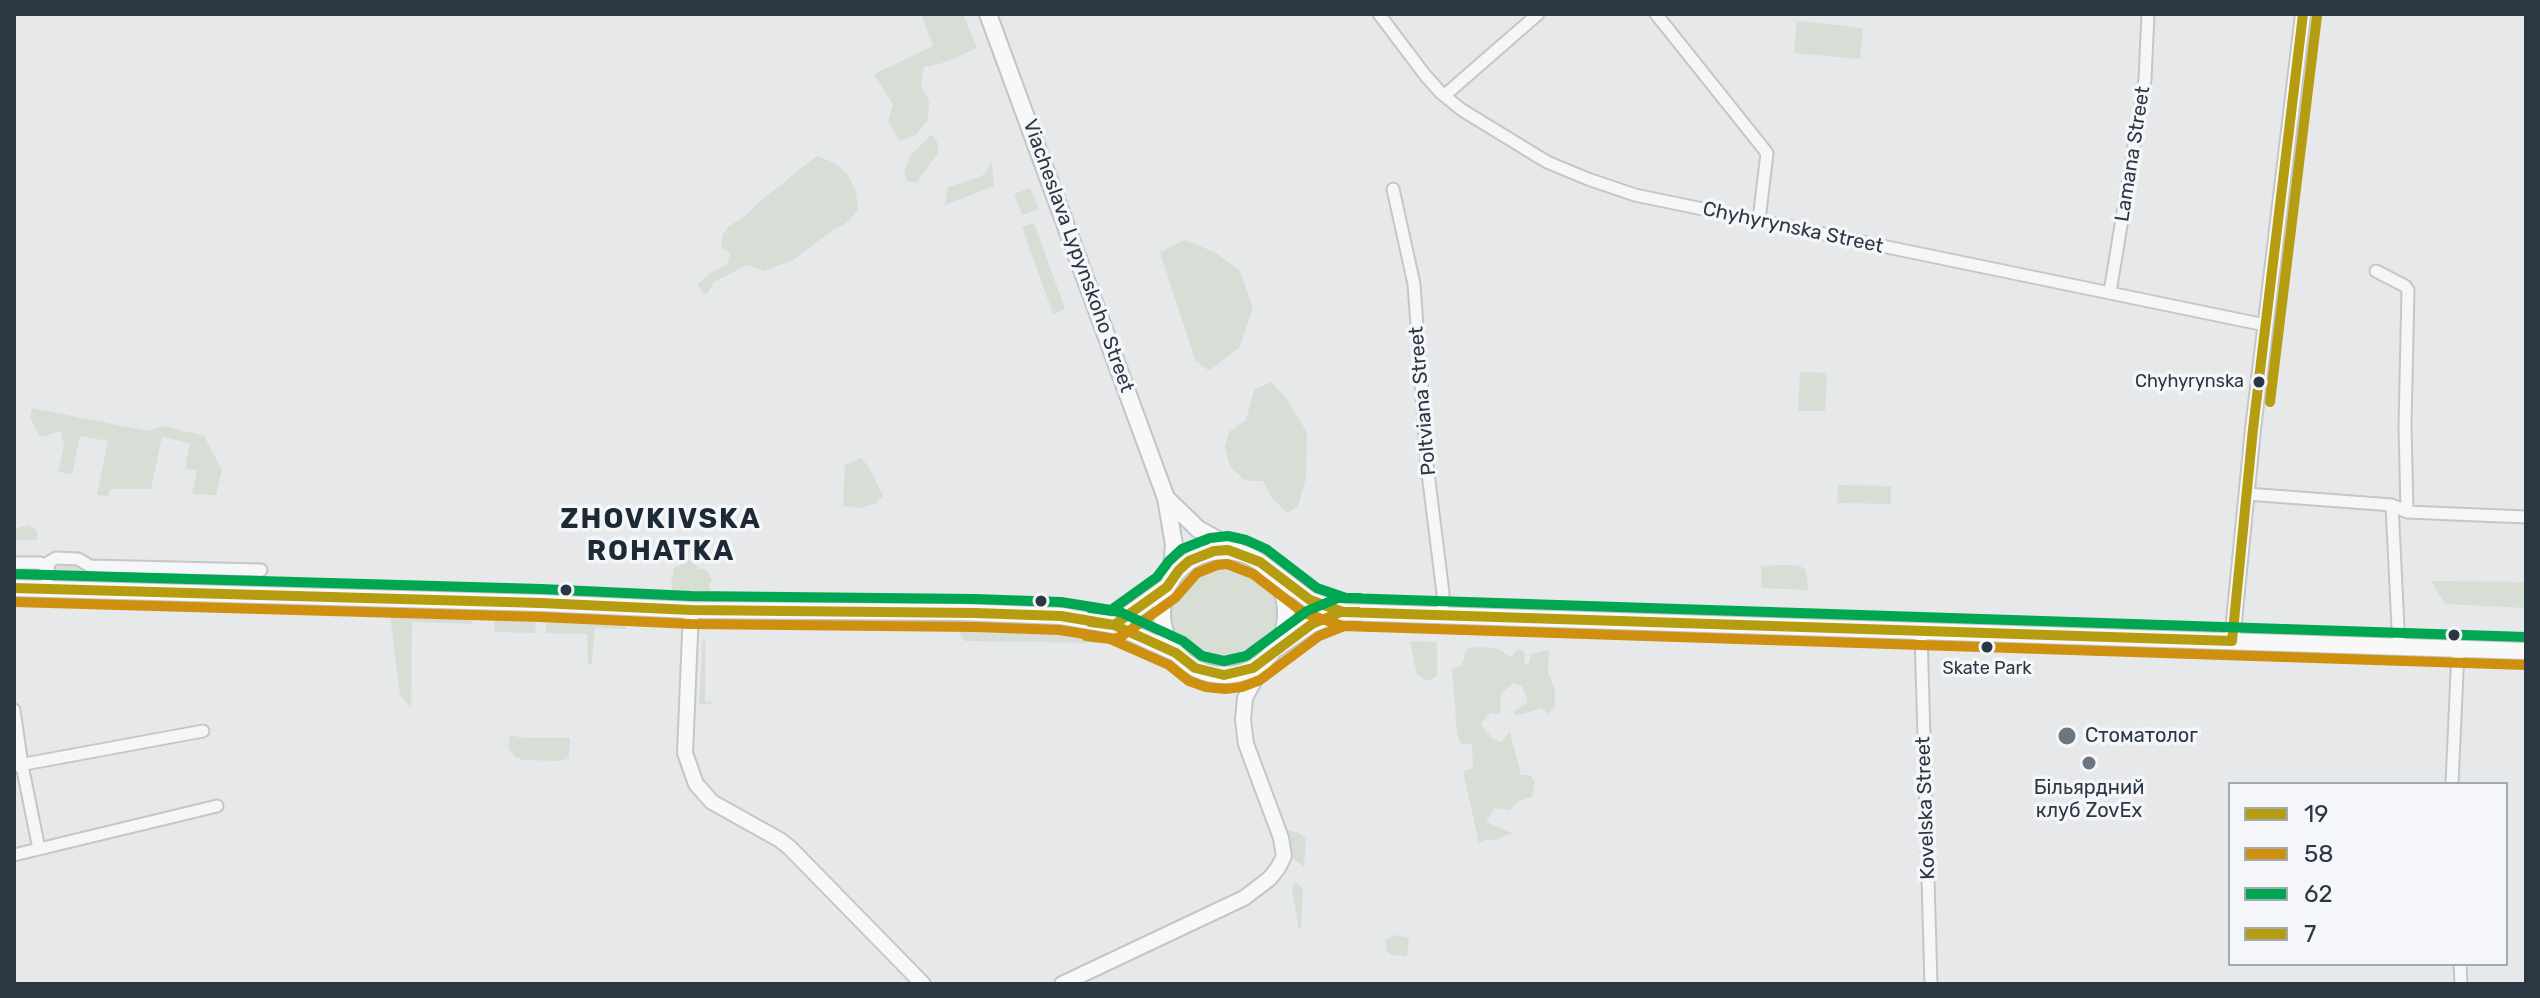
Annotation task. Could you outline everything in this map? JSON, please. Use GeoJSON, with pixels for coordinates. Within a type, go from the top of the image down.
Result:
{"type":"FeatureCollection","features":[{"type":"Feature","properties":{"kind":"main road","name":"Viacheslava Lypynskoho Street"},"geometry":{"type":"LineString","coordinates":[[988,14],[1166,498],[1174,545],[1169,584]]}},
{"type":"Feature","properties":{"kind":"main road"},"geometry":{"type":"LineString","coordinates":[[2232,641],[2265,325],[2303,14]]}},
{"type":"Feature","properties":{"kind":"main road","name":"Viacheslava Lypynskoho Street"},"geometry":{"type":"LineString","coordinates":[[1166,498],[1198,529],[1241,553]]}},
{"type":"Feature","properties":{"kind":"main road"},"geometry":{"type":"LineString","coordinates":[[1114,625],[1169,584],[1179,570],[1201,555],[1214,551],[1241,553],[1260,562],[1310,600],[1341,612]]}},
{"type":"Feature","properties":{"kind":"main road"},"geometry":{"type":"LineString","coordinates":[[1062,984],[1244,898],[1269,879],[1284,856],[1281,838],[1246,744],[1243,720],[1245,698],[1280,640],[1285,626],[1284,597],[1271,572],[1260,562]]}},
{"type":"Feature","properties":{"kind":"main road"},"geometry":{"type":"LineString","coordinates":[[1169,584],[1162,614],[1169,641],[1176,653]]}},
{"type":"Feature","properties":{"kind":"main road"},"geometry":{"type":"LineString","coordinates":[[14,588],[691,610],[1061,616],[1114,625],[1176,653],[1195,668],[1224,675],[1253,668],[1312,624],[1341,612],[2526,651]]}},
{"type":"Feature","properties":{"kind":"main road"},"geometry":{"type":"LineString","coordinates":[[691,610],[685,753],[696,784],[712,802],[790,848],[923,984]]}},
{"type":"Feature","properties":{"kind":"street","name":"Chyhyrynska Street"},"geometry":{"type":"LineString","coordinates":[[1379,14],[1425,75],[1462,110],[1547,162],[1588,179],[1635,195],[2265,325]]}},
{"type":"Feature","properties":{"kind":"street"},"geometry":{"type":"LineString","coordinates":[[1445,95],[1538,14]]}},
{"type":"Feature","properties":{"kind":"street"},"geometry":{"type":"LineString","coordinates":[[1656,14],[1767,153],[1759,220]]}},
{"type":"Feature","properties":{"kind":"street","name":"Lamana Street"},"geometry":{"type":"LineString","coordinates":[[2110,292],[2145,79],[2148,14]]}},
{"type":"Feature","properties":{"kind":"street","name":"Poltviana Street"},"geometry":{"type":"LineString","coordinates":[[1393,189],[1414,284],[1427,465],[1443,593],[1442,615]]}},
{"type":"Feature","properties":{"kind":"street"},"geometry":{"type":"LineString","coordinates":[[2376,271],[2408,290],[2407,512]]}},
{"type":"Feature","properties":{"kind":"street"},"geometry":{"type":"LineString","coordinates":[[2247,494],[2392,505],[2407,512],[2526,517]]}},
{"type":"Feature","properties":{"kind":"street"},"geometry":{"type":"LineString","coordinates":[[2392,505],[2400,617],[2399,648]]}},
{"type":"Feature","properties":{"kind":"street"},"geometry":{"type":"LineString","coordinates":[[46,588],[49,562],[56,558],[78,559],[90,566],[261,570]]}},
{"type":"Feature","properties":{"kind":"street"},"geometry":{"type":"LineString","coordinates":[[14,563],[40,563],[48,568]]}},
{"type":"Feature","properties":{"kind":"street","name":"Kovelska Street"},"geometry":{"type":"LineString","coordinates":[[1921,632],[1931,984]]}},
{"type":"Feature","properties":{"kind":"street"},"geometry":{"type":"LineString","coordinates":[[2452,782],[2458,650]]}},
{"type":"Feature","properties":{"kind":"street"},"geometry":{"type":"LineString","coordinates":[[14,710],[18,766],[39,849]]}},
{"type":"Feature","properties":{"kind":"street"},"geometry":{"type":"LineString","coordinates":[[18,766],[203,731]]}},
{"type":"Feature","properties":{"kind":"street"},"geometry":{"type":"LineString","coordinates":[[14,855],[217,806]]}},
{"type":"Feature","properties":{"kind":"shaded area"},"geometry":{"type":"Polygon","coordinates":[[[921,14],[963,14],[977,48],[943,63],[924,67],[921,85],[929,101],[928,120],[916,135],[899,141],[888,121],[893,104],[874,74],[933,46],[921,14]]]}},
{"type":"Feature","properties":{"kind":"shaded area"},"geometry":{"type":"Polygon","coordinates":[[[1797,21],[1863,28],[1860,59],[1794,53],[1797,21]]]}},
{"type":"Feature","properties":{"kind":"shaded area"},"geometry":{"type":"Polygon","coordinates":[[[930,136],[938,144],[938,153],[916,183],[907,181],[904,173],[910,156],[930,136]]]}},
{"type":"Feature","properties":{"kind":"shaded area"},"geometry":{"type":"Polygon","coordinates":[[[817,156],[835,163],[848,175],[856,191],[858,210],[846,223],[793,260],[764,271],[747,265],[714,282],[706,295],[697,285],[709,274],[727,265],[730,254],[721,246],[723,234],[729,226],[817,156]]]}},
{"type":"Feature","properties":{"kind":"shaded area"},"geometry":{"type":"Polygon","coordinates":[[[992,163],[994,186],[945,205],[948,187],[982,176],[992,163]]]}},
{"type":"Feature","properties":{"kind":"shaded area"},"geometry":{"type":"Polygon","coordinates":[[[1030,188],[1039,209],[1022,215],[1014,194],[1030,188]]]}},
{"type":"Feature","properties":{"kind":"shaded area"},"geometry":{"type":"Polygon","coordinates":[[[1034,223],[1065,309],[1053,314],[1022,227],[1034,223]]]}},
{"type":"Feature","properties":{"kind":"shaded area"},"geometry":{"type":"Polygon","coordinates":[[[1185,240],[1216,253],[1240,271],[1253,307],[1240,347],[1209,371],[1195,360],[1160,252],[1185,240]]]}},
{"type":"Feature","properties":{"kind":"shaded area"},"geometry":{"type":"Polygon","coordinates":[[[1800,372],[1827,373],[1825,411],[1798,411],[1800,372]]]}},
{"type":"Feature","properties":{"kind":"shaded area"},"geometry":{"type":"Polygon","coordinates":[[[1271,382],[1286,398],[1307,432],[1306,478],[1298,506],[1287,513],[1272,498],[1263,481],[1246,481],[1230,467],[1225,447],[1229,432],[1246,420],[1254,390],[1271,382]]]}},
{"type":"Feature","properties":{"kind":"shaded area"},"geometry":{"type":"Polygon","coordinates":[[[32,408],[148,431],[164,426],[204,436],[222,470],[216,495],[192,494],[197,470],[185,469],[190,443],[162,437],[151,489],[110,489],[108,496],[97,495],[108,441],[80,436],[72,474],[58,472],[64,447],[61,431],[42,437],[38,434],[30,417],[32,408]]]}},
{"type":"Feature","properties":{"kind":"shaded area"},"geometry":{"type":"Polygon","coordinates":[[[861,458],[869,467],[883,496],[875,504],[860,508],[843,506],[845,465],[861,458]]]}},
{"type":"Feature","properties":{"kind":"shaded area"},"geometry":{"type":"Polygon","coordinates":[[[1838,485],[1891,486],[1891,504],[1837,503],[1838,485]]]}},
{"type":"Feature","properties":{"kind":"shaded area"},"geometry":{"type":"Polygon","coordinates":[[[28,525],[37,530],[37,540],[14,540],[14,529],[28,525]]]}},
{"type":"Feature","properties":{"kind":"shaded area"},"geometry":{"type":"Polygon","coordinates":[[[59,559],[90,566],[177,569],[177,581],[47,577],[49,562],[59,559]]]}},
{"type":"Feature","properties":{"kind":"shaded area"},"geometry":{"type":"Polygon","coordinates":[[[691,559],[699,569],[708,572],[712,580],[709,584],[711,593],[707,598],[674,596],[671,584],[674,568],[691,559]]]}},
{"type":"Feature","properties":{"kind":"shaded area"},"geometry":{"type":"Polygon","coordinates":[[[1223,559],[1243,563],[1261,574],[1272,592],[1276,612],[1272,632],[1261,650],[1243,661],[1223,665],[1203,661],[1185,650],[1174,632],[1170,612],[1174,592],[1185,574],[1203,563],[1223,559]]]}},
{"type":"Feature","properties":{"kind":"shaded area"},"geometry":{"type":"Polygon","coordinates":[[[1761,566],[1800,566],[1806,570],[1808,590],[1761,588],[1761,566]]]}},
{"type":"Feature","properties":{"kind":"shaded area"},"geometry":{"type":"Polygon","coordinates":[[[182,569],[258,570],[267,584],[182,581],[182,569]]]}},
{"type":"Feature","properties":{"kind":"shaded area"},"geometry":{"type":"Polygon","coordinates":[[[2431,581],[2526,582],[2526,608],[2445,604],[2431,581]]]}},
{"type":"Feature","properties":{"kind":"shaded area"},"geometry":{"type":"Polygon","coordinates":[[[410,612],[472,615],[472,624],[412,622],[411,708],[400,695],[390,615],[410,612]]]}},
{"type":"Feature","properties":{"kind":"shaded area"},"geometry":{"type":"Polygon","coordinates":[[[546,616],[626,622],[626,629],[595,628],[592,663],[588,664],[587,634],[546,633],[546,616]]]}},
{"type":"Feature","properties":{"kind":"shaded area"},"geometry":{"type":"Polygon","coordinates":[[[494,620],[536,622],[535,633],[495,632],[494,620]]]}},
{"type":"Feature","properties":{"kind":"shaded area"},"geometry":{"type":"Polygon","coordinates":[[[960,630],[1110,634],[1110,643],[965,641],[960,630]]]}},
{"type":"Feature","properties":{"kind":"shaded area"},"geometry":{"type":"Polygon","coordinates":[[[703,638],[705,701],[713,704],[699,704],[703,638]]]}},
{"type":"Feature","properties":{"kind":"shaded area"},"geometry":{"type":"Polygon","coordinates":[[[1410,641],[1437,642],[1437,676],[1428,681],[1417,675],[1410,641]]]}},
{"type":"Feature","properties":{"kind":"shaded area"},"geometry":{"type":"Polygon","coordinates":[[[1496,648],[1511,657],[1518,649],[1524,652],[1525,665],[1529,663],[1531,654],[1549,650],[1548,673],[1555,690],[1555,706],[1549,714],[1541,708],[1516,716],[1514,712],[1528,702],[1522,686],[1513,683],[1501,694],[1500,714],[1491,713],[1481,725],[1493,739],[1501,742],[1510,732],[1521,775],[1530,775],[1535,781],[1532,797],[1519,801],[1509,810],[1495,808],[1486,822],[1512,833],[1479,843],[1463,771],[1473,768],[1472,744],[1461,744],[1457,733],[1452,669],[1461,666],[1467,649],[1496,648]]]}},
{"type":"Feature","properties":{"kind":"shaded area"},"geometry":{"type":"Polygon","coordinates":[[[510,735],[570,738],[569,758],[561,761],[515,757],[508,748],[510,735]]]}},
{"type":"Feature","properties":{"kind":"shaded area"},"geometry":{"type":"Polygon","coordinates":[[[1283,829],[1299,833],[1306,839],[1304,867],[1294,859],[1283,829]]]}},
{"type":"Feature","properties":{"kind":"shaded area"},"geometry":{"type":"Polygon","coordinates":[[[1297,883],[1303,888],[1299,930],[1292,890],[1297,883]]]}},
{"type":"Feature","properties":{"kind":"shaded area"},"geometry":{"type":"Polygon","coordinates":[[[1393,935],[1409,938],[1407,956],[1391,955],[1387,951],[1385,941],[1393,935]]]}},
{"type":"Feature","properties":{"kind":"transit line","name":"19"},"geometry":{"type":"LineString","coordinates":[[2232,641],[2253,429],[2303,14]]}},
{"type":"Feature","properties":{"kind":"transit line","name":"7"},"geometry":{"type":"LineString","coordinates":[[2270,402],[2317,16]]}},
{"type":"Feature","properties":{"kind":"transit line","name":"62"},"geometry":{"type":"LineString","coordinates":[[14,574],[691,596],[975,599],[1061,602],[1111,610],[1157,577],[1182,549],[1210,538],[1228,536],[1266,549],[1317,588],[1346,598],[2526,637]]}},
{"type":"Feature","properties":{"kind":"transit line","name":"19"},"geometry":{"type":"LineString","coordinates":[[14,588],[691,610],[975,613],[1061,616],[1114,625],[1167,587],[1189,561],[1214,551],[1228,550],[1260,562],[1310,600],[1343,612],[2232,641]]}},
{"type":"Feature","properties":{"kind":"transit line","name":"58"},"geometry":{"type":"LineString","coordinates":[[14,602],[691,624],[975,627],[1060,630],[1114,639],[1175,598],[1197,573],[1227,564],[1253,574],[1304,613],[1343,626],[2526,665]]}},
{"type":"Feature","properties":{"kind":"transit line","name":"62"},"geometry":{"type":"LineString","coordinates":[[1090,608],[1120,612],[1183,641],[1202,656],[1224,661],[1246,656],[1307,611],[1338,598],[1360,598]]}},
{"type":"Feature","properties":{"kind":"transit line","name":"19"},"geometry":{"type":"LineString","coordinates":[[1090,622],[1114,625],[1176,653],[1195,668],[1224,675],[1253,668],[1312,624],[1341,612],[1358,612]]}},
{"type":"Feature","properties":{"kind":"transit line","name":"58"},"geometry":{"type":"LineString","coordinates":[[1086,636],[1110,639],[1169,665],[1189,681],[1225,689],[1260,680],[1319,636],[1344,626],[1360,626]]}},
{"type":"Feature","properties":{"kind":"place","name":"Chyhyrynska"},"geometry":{"type":"Point","coordinates":[2259,382]}},
{"type":"Feature","properties":{"kind":"place","name":"Skate Park"},"geometry":{"type":"Point","coordinates":[1987,647]}},
{"type":"Feature","properties":{"kind":"place","name":"Стоматолог"},"geometry":{"type":"Point","coordinates":[2067,736]}},
{"type":"Feature","properties":{"kind":"place","name":"Більярдний клуб ZovEx"},"geometry":{"type":"Point","coordinates":[2089,763]}},
{"type":"Feature","properties":{"kind":"district","name":"ZHOVKIVSKA ROHATKA"},"geometry":{"type":"Point","coordinates":[661,536]}}]}
